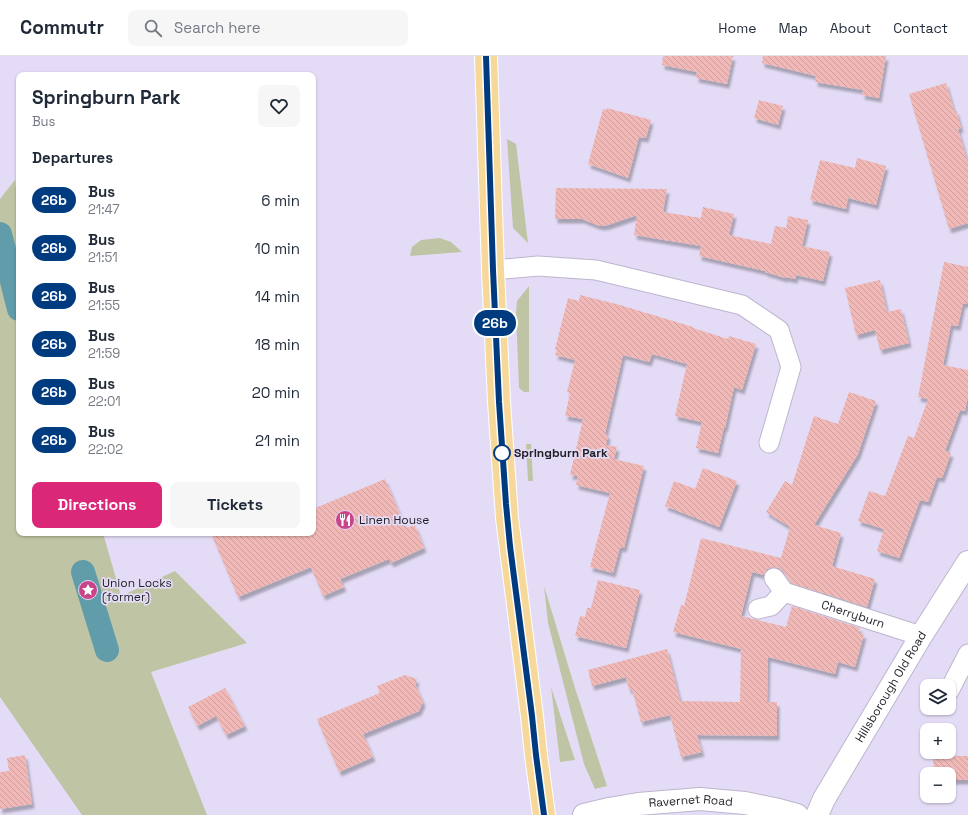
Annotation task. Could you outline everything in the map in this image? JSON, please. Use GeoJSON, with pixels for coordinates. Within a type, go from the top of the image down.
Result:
{"type":"FeatureCollection","features":[{"type":"Feature","properties":{"kind":"highway"},"geometry":{"type":"LineString","coordinates":[[486,56],[493,270],[499,402],[507,518],[544,815]]}},
{"type":"Feature","properties":{"kind":"street"},"geometry":{"type":"LineString","coordinates":[[493,270],[538,266],[596,270],[742,305],[779,330],[791,367],[769,444]]}},
{"type":"Feature","properties":{"kind":"street","name":"Hillsborough Old Road"},"geometry":{"type":"LineString","coordinates":[[817,815],[824,799],[921,636],[968,562]]}},
{"type":"Feature","properties":{"kind":"street","name":"Cherryburn"},"geometry":{"type":"LineString","coordinates":[[758,609],[771,606],[779,585],[921,636]]}},
{"type":"Feature","properties":{"kind":"street"},"geometry":{"type":"LineString","coordinates":[[955,679],[968,654]]}},
{"type":"Feature","properties":{"kind":"street","name":"Ravernet Road"},"geometry":{"type":"LineString","coordinates":[[584,815],[638,804],[700,799],[746,803],[796,815]]}},
{"type":"Feature","properties":{"kind":"green space"},"geometry":{"type":"Polygon","coordinates":[[[507,139],[516,144],[528,243],[513,228],[507,139]]]}},
{"type":"Feature","properties":{"kind":"green space"},"geometry":{"type":"Polygon","coordinates":[[[15,180],[16,536],[104,536],[121,596],[175,571],[247,643],[151,672],[207,815],[82,815],[0,697],[0,199],[15,180]]]}},
{"type":"Feature","properties":{"kind":"green space"},"geometry":{"type":"Polygon","coordinates":[[[440,238],[451,242],[462,252],[410,256],[412,247],[421,240],[440,238]]]}},
{"type":"Feature","properties":{"kind":"green space"},"geometry":{"type":"Polygon","coordinates":[[[529,286],[529,392],[524,392],[519,388],[516,313],[517,301],[529,286]]]}},
{"type":"Feature","properties":{"kind":"green space"},"geometry":{"type":"Polygon","coordinates":[[[526,444],[531,444],[533,481],[528,481],[526,444]]]}},
{"type":"Feature","properties":{"kind":"green space"},"geometry":{"type":"Polygon","coordinates":[[[544,586],[607,786],[595,789],[584,764],[548,623],[544,586]]]}},
{"type":"Feature","properties":{"kind":"green space"},"geometry":{"type":"Polygon","coordinates":[[[551,687],[575,760],[560,762],[551,687]]]}},
{"type":"Feature","properties":{"kind":"building"},"geometry":{"type":"Polygon","coordinates":[[[663,56],[733,56],[727,84],[696,78],[697,72],[662,65],[663,56]]]}},
{"type":"Feature","properties":{"kind":"building"},"geometry":{"type":"Polygon","coordinates":[[[763,56],[886,56],[879,98],[862,95],[863,90],[815,82],[816,76],[762,63],[763,56]]]}},
{"type":"Feature","properties":{"kind":"building"},"geometry":{"type":"Polygon","coordinates":[[[946,83],[954,111],[956,110],[961,128],[958,129],[968,164],[968,223],[949,229],[909,94],[946,83]]]}},
{"type":"Feature","properties":{"kind":"building"},"geometry":{"type":"Polygon","coordinates":[[[759,100],[783,106],[778,125],[754,118],[759,100]]]}},
{"type":"Feature","properties":{"kind":"building"},"geometry":{"type":"Polygon","coordinates":[[[607,108],[651,120],[646,138],[639,137],[628,178],[588,164],[603,109],[606,110],[607,108]]]}},
{"type":"Feature","properties":{"kind":"building"},"geometry":{"type":"Polygon","coordinates":[[[857,158],[886,166],[876,205],[848,198],[846,209],[810,200],[820,160],[855,168],[857,158]]]}},
{"type":"Feature","properties":{"kind":"building"},"geometry":{"type":"Polygon","coordinates":[[[556,188],[667,189],[663,212],[701,218],[703,207],[734,214],[729,235],[771,244],[775,226],[786,228],[788,216],[808,220],[802,246],[830,252],[823,281],[796,275],[795,279],[785,278],[765,271],[699,256],[701,246],[634,235],[637,215],[602,226],[582,219],[555,219],[556,188]]]}},
{"type":"Feature","properties":{"kind":"building"},"geometry":{"type":"Polygon","coordinates":[[[944,262],[968,267],[968,304],[963,303],[958,326],[951,325],[943,365],[968,370],[968,396],[965,411],[960,410],[945,451],[951,453],[942,478],[937,477],[928,502],[920,500],[899,558],[877,551],[884,529],[858,521],[869,491],[885,496],[908,436],[914,438],[928,399],[918,397],[944,262]]]}},
{"type":"Feature","properties":{"kind":"building"},"geometry":{"type":"Polygon","coordinates":[[[880,280],[887,312],[901,309],[909,343],[880,350],[875,330],[856,335],[845,288],[880,280]]]}},
{"type":"Feature","properties":{"kind":"building"},"geometry":{"type":"Polygon","coordinates":[[[580,295],[620,305],[728,339],[729,336],[756,344],[742,390],[734,387],[718,453],[696,448],[702,422],[675,416],[687,364],[652,354],[649,362],[623,355],[605,434],[608,435],[606,445],[617,447],[614,459],[644,466],[624,548],[620,547],[613,573],[590,567],[610,493],[576,485],[578,476],[570,475],[583,419],[565,416],[570,393],[567,392],[575,360],[555,355],[557,350],[555,349],[568,298],[579,301],[580,295]]]}},
{"type":"Feature","properties":{"kind":"building"},"geometry":{"type":"Polygon","coordinates":[[[849,392],[876,401],[858,454],[814,525],[841,533],[832,566],[875,579],[867,607],[791,583],[783,571],[779,568],[773,567],[767,569],[764,575],[752,572],[741,616],[786,627],[792,606],[860,628],[858,633],[864,634],[855,667],[838,662],[835,674],[768,657],[767,702],[777,702],[777,736],[697,735],[702,752],[681,757],[670,715],[641,722],[632,689],[629,690],[626,677],[592,686],[588,670],[667,649],[680,701],[740,702],[741,649],[673,632],[681,605],[684,606],[701,538],[781,558],[790,527],[766,512],[785,481],[792,485],[814,416],[838,424],[849,392]]]}},
{"type":"Feature","properties":{"kind":"building"},"geometry":{"type":"Polygon","coordinates":[[[703,468],[737,481],[719,527],[665,506],[674,481],[695,489],[703,468]]]}},
{"type":"Feature","properties":{"kind":"building"},"geometry":{"type":"Polygon","coordinates":[[[385,479],[406,528],[415,525],[424,548],[391,563],[389,559],[340,579],[344,587],[323,596],[311,567],[238,597],[212,536],[316,536],[316,508],[385,479]]]}},
{"type":"Feature","properties":{"kind":"building"},"geometry":{"type":"Polygon","coordinates":[[[598,580],[640,590],[626,648],[575,636],[580,616],[585,617],[587,608],[591,608],[598,580]]]}},
{"type":"Feature","properties":{"kind":"building"},"geometry":{"type":"Polygon","coordinates":[[[405,675],[417,679],[415,684],[423,702],[419,711],[363,734],[373,757],[339,772],[317,719],[380,693],[377,686],[405,675]]]}},
{"type":"Feature","properties":{"kind":"building"},"geometry":{"type":"Polygon","coordinates":[[[225,688],[245,726],[226,735],[216,716],[197,726],[188,707],[225,688]]]}},
{"type":"Feature","properties":{"kind":"building"},"geometry":{"type":"Polygon","coordinates":[[[25,755],[32,804],[0,809],[0,772],[9,771],[7,758],[25,755]]]}},
{"type":"Feature","properties":{"kind":"building"},"geometry":{"type":"Polygon","coordinates":[[[956,756],[968,756],[968,780],[956,780],[956,767],[934,767],[933,759],[956,759],[956,756]]]}},
{"type":"Feature","properties":{"kind":"waterway"},"geometry":{"type":"LineString","coordinates":[[0,234],[16,297]]}},
{"type":"Feature","properties":{"kind":"waterway"},"geometry":{"type":"LineString","coordinates":[[83,572],[107,650]]}},
{"type":"Feature","properties":{"kind":"bus line","name":"26b"},"geometry":{"type":"LineString","coordinates":[[486,56],[500,433],[510,546],[544,815]]}},
{"type":"Feature","properties":{"kind":"place","name":"Springburn Park"},"geometry":{"type":"Point","coordinates":[502,453]}},
{"type":"Feature","properties":{"kind":"place","name":"Linen House"},"geometry":{"type":"Point","coordinates":[345,520]}},
{"type":"Feature","properties":{"kind":"place","name":"Union Locks (former)"},"geometry":{"type":"Point","coordinates":[88,590]}}]}
